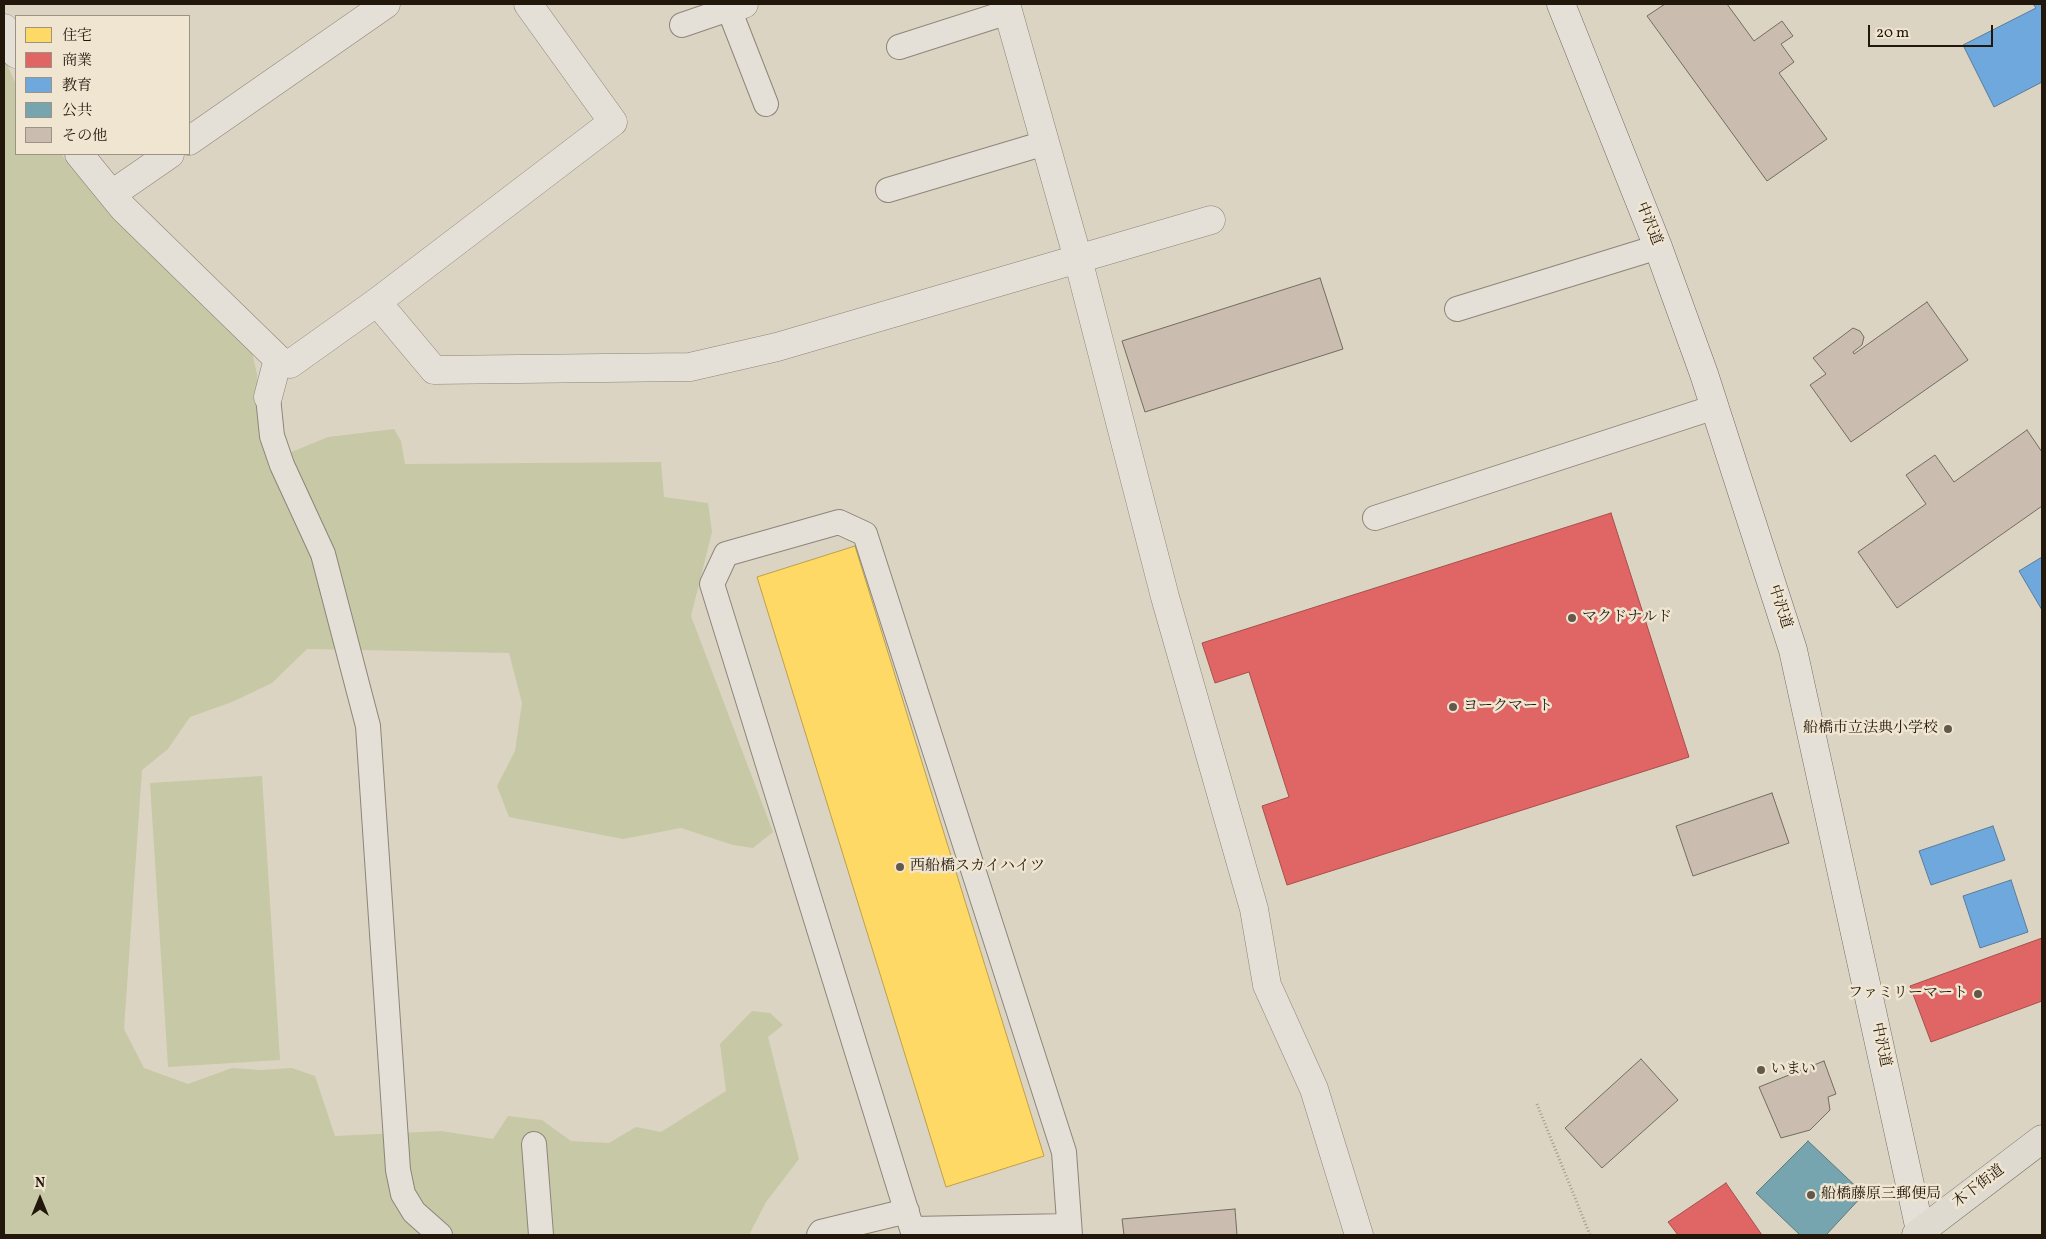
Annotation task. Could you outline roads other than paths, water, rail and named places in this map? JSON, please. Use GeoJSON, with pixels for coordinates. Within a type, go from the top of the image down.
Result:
{"type":"FeatureCollection","features":[{"type":"Feature","properties":{"kind":"main road","name":"木下街道"},"geometry":{"type":"LineString","coordinates":[[1919,1234],[2042,1139]]}},
{"type":"Feature","properties":{"kind":"street"},"geometry":{"type":"LineString","coordinates":[[190,140],[386,4]]}},
{"type":"Feature","properties":{"kind":"street"},"geometry":{"type":"LineString","coordinates":[[80,155],[123,208],[278,359],[283,363],[290,364],[377,302],[613,122],[528,4]]}},
{"type":"Feature","properties":{"kind":"street","name":"中沢道"},"geometry":{"type":"LineString","coordinates":[[1561,4],[1658,247],[1715,407],[1793,650],[1919,1234]]}},
{"type":"Feature","properties":{"kind":"street"},"geometry":{"type":"LineString","coordinates":[[1007,8],[1078,259],[1165,597],[1254,909],[1267,985],[1314,1089],[1359,1235]]}},
{"type":"Feature","properties":{"kind":"street"},"geometry":{"type":"LineString","coordinates":[[4,28],[15,52]]}},
{"type":"Feature","properties":{"kind":"street"},"geometry":{"type":"LineString","coordinates":[[112,194],[169,155]]}},
{"type":"Feature","properties":{"kind":"street"},"geometry":{"type":"LineString","coordinates":[[377,302],[434,370],[690,367],[777,347],[1211,220]]}},
{"type":"Feature","properties":{"kind":"street"},"geometry":{"type":"LineString","coordinates":[[268,397],[278,359]]}},
{"type":"Feature","properties":{"kind":"lane"},"geometry":{"type":"LineString","coordinates":[[682,25],[733,5],[766,104]]}},
{"type":"Feature","properties":{"kind":"lane"},"geometry":{"type":"LineString","coordinates":[[899,47],[1007,8]]}},
{"type":"Feature","properties":{"kind":"lane"},"geometry":{"type":"LineString","coordinates":[[888,190],[1045,143]]}},
{"type":"Feature","properties":{"kind":"lane"},"geometry":{"type":"LineString","coordinates":[[1457,309],[1658,247]]}},
{"type":"Feature","properties":{"kind":"lane"},"geometry":{"type":"LineString","coordinates":[[268,397],[272,436],[282,465],[323,554],[368,726],[398,1170],[404,1194],[414,1212],[440,1235]]}},
{"type":"Feature","properties":{"kind":"lane"},"geometry":{"type":"LineString","coordinates":[[1375,518],[1715,407]]}},
{"type":"Feature","properties":{"kind":"lane"},"geometry":{"type":"LineString","coordinates":[[839,522],[865,534],[1064,1152],[1070,1230],[912,1229],[712,584],[726,554],[839,522]]}},
{"type":"Feature","properties":{"kind":"lane"},"geometry":{"type":"LineString","coordinates":[[534,1144],[541,1235]]}},
{"type":"Feature","properties":{"kind":"lane"},"geometry":{"type":"LineString","coordinates":[[819,1235],[821,1232],[907,1210]]}},
{"type":"Feature","properties":{"kind":"place","name":"マクドナルド"},"geometry":{"type":"Point","coordinates":[1572,618]}},
{"type":"Feature","properties":{"kind":"place","name":"ヨークマート"},"geometry":{"type":"Point","coordinates":[1453,707]}},
{"type":"Feature","properties":{"kind":"place","name":"船橋市立法典小学校"},"geometry":{"type":"Point","coordinates":[1948,729]}},
{"type":"Feature","properties":{"kind":"place","name":"西船橋スカイハイツ"},"geometry":{"type":"Point","coordinates":[900,867]}},
{"type":"Feature","properties":{"kind":"place","name":"ファミリーマート"},"geometry":{"type":"Point","coordinates":[1978,994]}},
{"type":"Feature","properties":{"kind":"place","name":"いまい"},"geometry":{"type":"Point","coordinates":[1761,1070]}},
{"type":"Feature","properties":{"kind":"place","name":"船橋藤原三郵便局"},"geometry":{"type":"Point","coordinates":[1811,1195]}}]}
